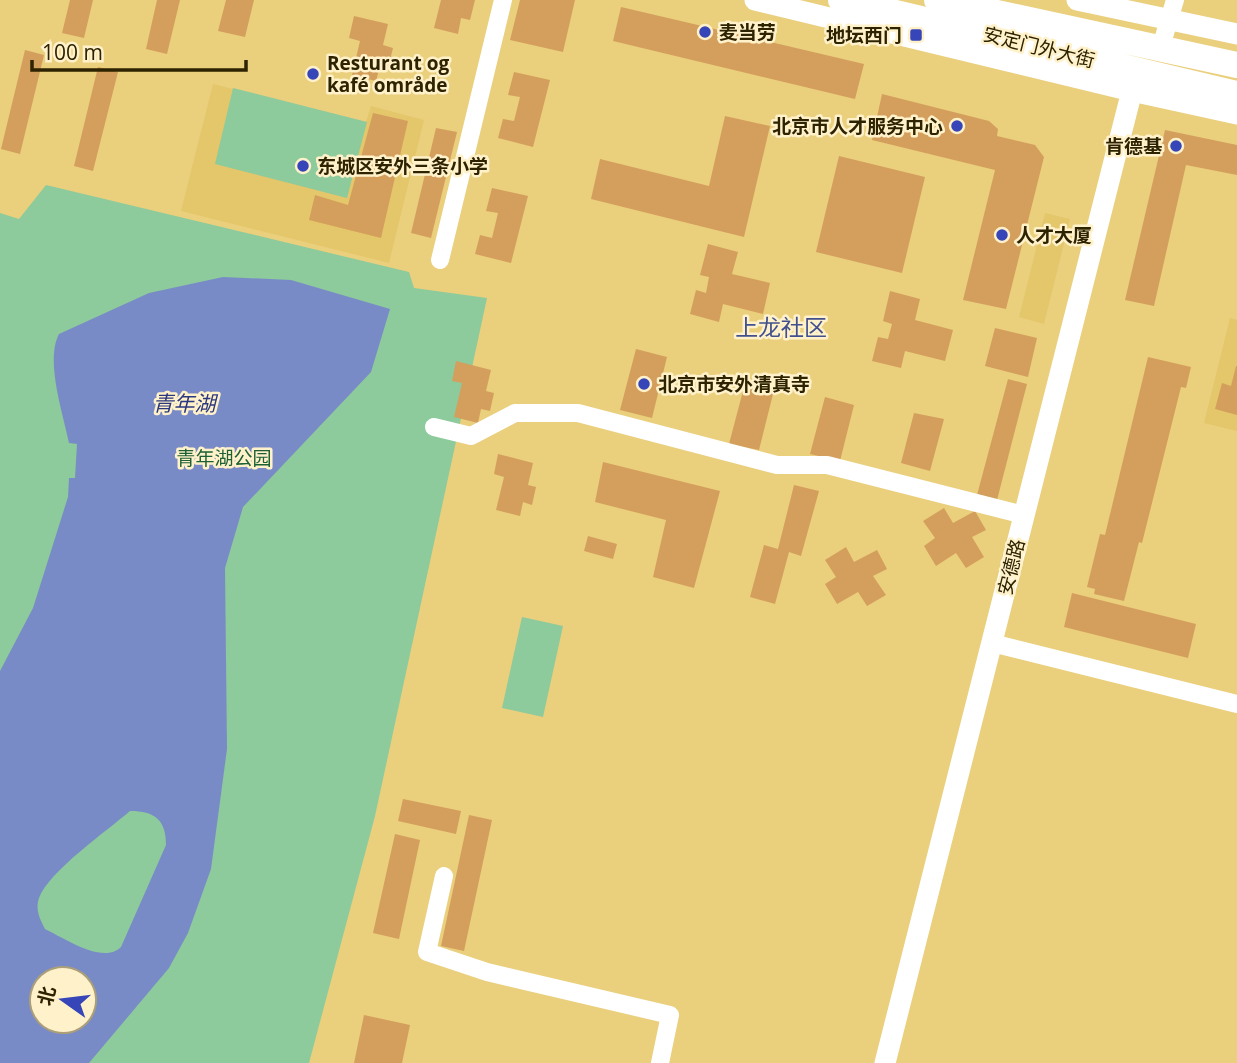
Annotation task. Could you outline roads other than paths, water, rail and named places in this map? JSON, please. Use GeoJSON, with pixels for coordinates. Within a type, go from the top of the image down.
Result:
{"type":"FeatureCollection","features":[{"type":"Feature","properties":{"kind":"main road","name":"安定门外大街"},"geometry":{"type":"LineString","coordinates":[[841,0],[1134,81],[1237,94]]}},
{"type":"Feature","properties":{"kind":"main road","name":"安定门外大街"},"geometry":{"type":"LineString","coordinates":[[937,0],[1237,65]]}},
{"type":"Feature","properties":{"kind":"street"},"geometry":{"type":"LineString","coordinates":[[439,260],[503,0]]}},
{"type":"Feature","properties":{"kind":"street"},"geometry":{"type":"LineString","coordinates":[[755,0],[1134,81],[1237,114]]}},
{"type":"Feature","properties":{"kind":"street"},"geometry":{"type":"LineString","coordinates":[[1077,0],[1171,9],[1237,34]]}},
{"type":"Feature","properties":{"kind":"street"},"geometry":{"type":"LineString","coordinates":[[1160,50],[1171,9]]}},
{"type":"Feature","properties":{"kind":"street","name":"安德路"},"geometry":{"type":"LineString","coordinates":[[886,1063],[1134,81]]}},
{"type":"Feature","properties":{"kind":"street"},"geometry":{"type":"LineString","coordinates":[[434,427],[471,436],[515,413],[578,413],[777,465],[827,465],[1024,515]]}},
{"type":"Feature","properties":{"kind":"street"},"geometry":{"type":"LineString","coordinates":[[992,643],[1237,704]]}},
{"type":"Feature","properties":{"kind":"street"},"geometry":{"type":"LineString","coordinates":[[444,876],[427,951],[486,972],[670,1015],[660,1063]]}},
{"type":"Feature","properties":{"kind":"water","name":"青年湖"},"geometry":{"type":"Polygon","coordinates":[[[223,277],[291,280],[390,309],[371,372],[243,507],[225,568],[227,749],[211,869],[188,933],[169,968],[89,1063],[0,1063],[0,671],[33,608],[68,497],[69,478],[75,478],[77,444],[69,443],[54,372],[55,345],[59,334],[149,293],[223,277]],[[130,811],[66,864],[45,887],[38,906],[45,929],[94,952],[113,952],[121,947],[166,845],[161,823],[152,815],[130,811]]]}},
{"type":"Feature","properties":{"kind":"place","name":"麦当劳"},"geometry":{"type":"Point","coordinates":[705,32]}},
{"type":"Feature","properties":{"kind":"place","name":"地坛西门"},"geometry":{"type":"Point","coordinates":[916,35]}},
{"type":"Feature","properties":{"kind":"place","name":"Resturant og kafé område"},"geometry":{"type":"Point","coordinates":[313,74]}},
{"type":"Feature","properties":{"kind":"place","name":"北京市人才服务中心"},"geometry":{"type":"Point","coordinates":[957,126]}},
{"type":"Feature","properties":{"kind":"place","name":"肯德基"},"geometry":{"type":"Point","coordinates":[1176,146]}},
{"type":"Feature","properties":{"kind":"place","name":"东城区安外三条小学"},"geometry":{"type":"Point","coordinates":[303,166]}},
{"type":"Feature","properties":{"kind":"place","name":"人才大厦"},"geometry":{"type":"Point","coordinates":[1002,235]}},
{"type":"Feature","properties":{"kind":"place","name":"北京市安外清真寺"},"geometry":{"type":"Point","coordinates":[644,384]}},
{"type":"Feature","properties":{"kind":"district","name":"上龙社区"},"geometry":{"type":"Point","coordinates":[781,327]}},
{"type":"Feature","properties":{"kind":"park label","name":"青年湖公园"},"geometry":{"type":"Point","coordinates":[224,458]}}]}
